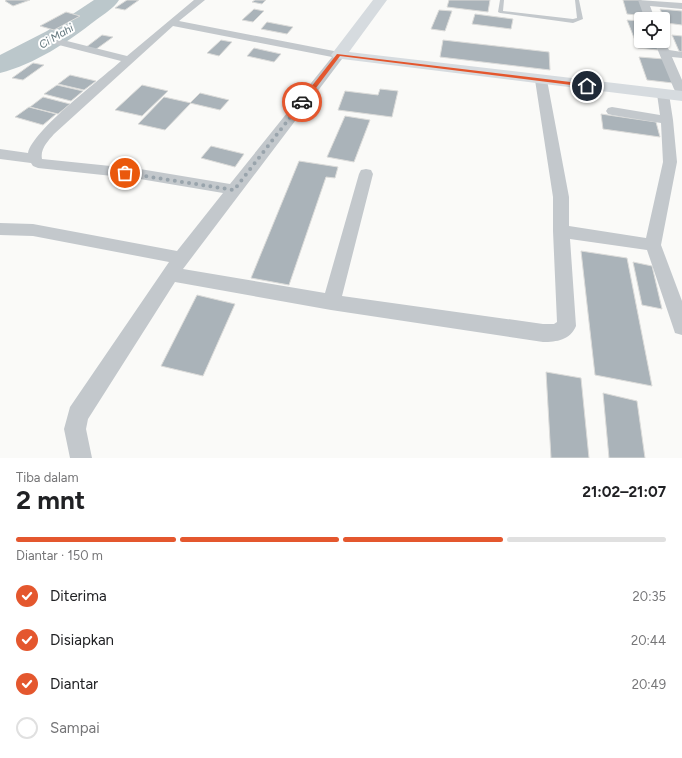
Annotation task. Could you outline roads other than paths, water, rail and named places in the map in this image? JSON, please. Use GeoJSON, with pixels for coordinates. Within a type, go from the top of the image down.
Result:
{"type":"FeatureCollection","features":[{"type":"Feature","properties":{"kind":"street"},"geometry":{"type":"LineString","coordinates":[[34,159],[38,146],[49,131],[171,23],[200,0]]}},
{"type":"Feature","properties":{"kind":"street"},"geometry":{"type":"LineString","coordinates":[[81,458],[75,429],[78,415],[170,274],[380,0]]}},
{"type":"Feature","properties":{"kind":"street"},"geometry":{"type":"LineString","coordinates":[[647,12],[643,1],[682,6]]}},
{"type":"Feature","properties":{"kind":"street"},"geometry":{"type":"LineString","coordinates":[[171,23],[339,54],[663,94],[681,93],[662,48]]}},
{"type":"Feature","properties":{"kind":"street"},"geometry":{"type":"LineString","coordinates":[[59,42],[129,60]]}},
{"type":"Feature","properties":{"kind":"street"},"geometry":{"type":"LineString","coordinates":[[664,53],[682,55]]}},
{"type":"Feature","properties":{"kind":"street"},"geometry":{"type":"LineString","coordinates":[[170,274],[331,302],[543,333],[557,333],[567,326],[561,231],[561,197],[541,80]]}},
{"type":"Feature","properties":{"kind":"street"},"geometry":{"type":"LineString","coordinates":[[663,94],[667,120],[670,162],[653,245],[682,327]]}},
{"type":"Feature","properties":{"kind":"street"},"geometry":{"type":"LineString","coordinates":[[612,111],[667,120]]}},
{"type":"Feature","properties":{"kind":"street"},"geometry":{"type":"LineString","coordinates":[[0,154],[34,159],[38,163],[140,174],[234,190]]}},
{"type":"Feature","properties":{"kind":"street"},"geometry":{"type":"LineString","coordinates":[[331,302],[366,174]]}},
{"type":"Feature","properties":{"kind":"street"},"geometry":{"type":"LineString","coordinates":[[0,230],[33,230],[181,258]]}},
{"type":"Feature","properties":{"kind":"street"},"geometry":{"type":"LineString","coordinates":[[561,231],[653,245]]}},
{"type":"Feature","properties":{"kind":"lane"},"geometry":{"type":"LineString","coordinates":[[502,0],[500,12],[573,21],[580,19],[577,0]]}},
{"type":"Feature","properties":{"kind":"waterway","name":"Ci Mahi"},"geometry":{"type":"LineString","coordinates":[[0,65],[43,45],[83,19],[108,0]]}}]}
